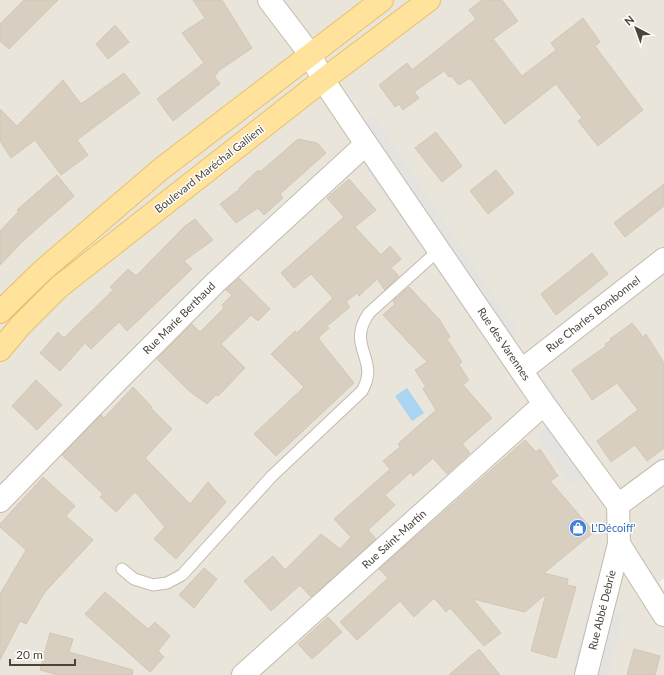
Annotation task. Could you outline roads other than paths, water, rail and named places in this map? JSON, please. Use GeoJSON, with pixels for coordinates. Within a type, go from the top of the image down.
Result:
{"type":"FeatureCollection","features":[{"type":"Feature","properties":{"kind":"main road"},"geometry":{"type":"LineString","coordinates":[[0,312],[42,271],[161,169],[382,0]]}},
{"type":"Feature","properties":{"kind":"main road","name":"Boulevard Maréchal Gallieni"},"geometry":{"type":"LineString","coordinates":[[0,350],[21,325],[59,287],[429,0]]}},
{"type":"Feature","properties":{"kind":"street","name":"Rue des Varennes"},"geometry":{"type":"LineString","coordinates":[[269,0],[310,54],[324,80],[366,144],[544,404],[618,505]]}},
{"type":"Feature","properties":{"kind":"street","name":"Rue Marie Berthaud"},"geometry":{"type":"LineString","coordinates":[[0,501],[216,282],[366,144]]}},
{"type":"Feature","properties":{"kind":"street","name":"Rue Charles Bombonnel"},"geometry":{"type":"LineString","coordinates":[[522,370],[664,259]]}},
{"type":"Feature","properties":{"kind":"street","name":"Rue Saint-Martin"},"geometry":{"type":"LineString","coordinates":[[243,675],[544,404]]}},
{"type":"Feature","properties":{"kind":"street"},"geometry":{"type":"LineString","coordinates":[[664,471],[618,505],[619,544],[664,614]]}},
{"type":"Feature","properties":{"kind":"street","name":"Rue Abbé Debrie"},"geometry":{"type":"LineString","coordinates":[[586,675],[619,544]]}},
{"type":"Feature","properties":{"kind":"lane"},"geometry":{"type":"LineString","coordinates":[[122,569],[134,579],[153,585],[171,581],[188,569],[272,476],[362,391],[367,382],[369,371],[359,341],[362,323],[369,313],[439,250]]}},
{"type":"Feature","properties":{"kind":"water"},"geometry":{"type":"Polygon","coordinates":[[[407,388],[424,413],[412,421],[395,396],[407,388]]]}},
{"type":"Feature","properties":{"kind":"place","name":"L'Décoiff'"},"geometry":{"type":"Point","coordinates":[578,528]}}]}
